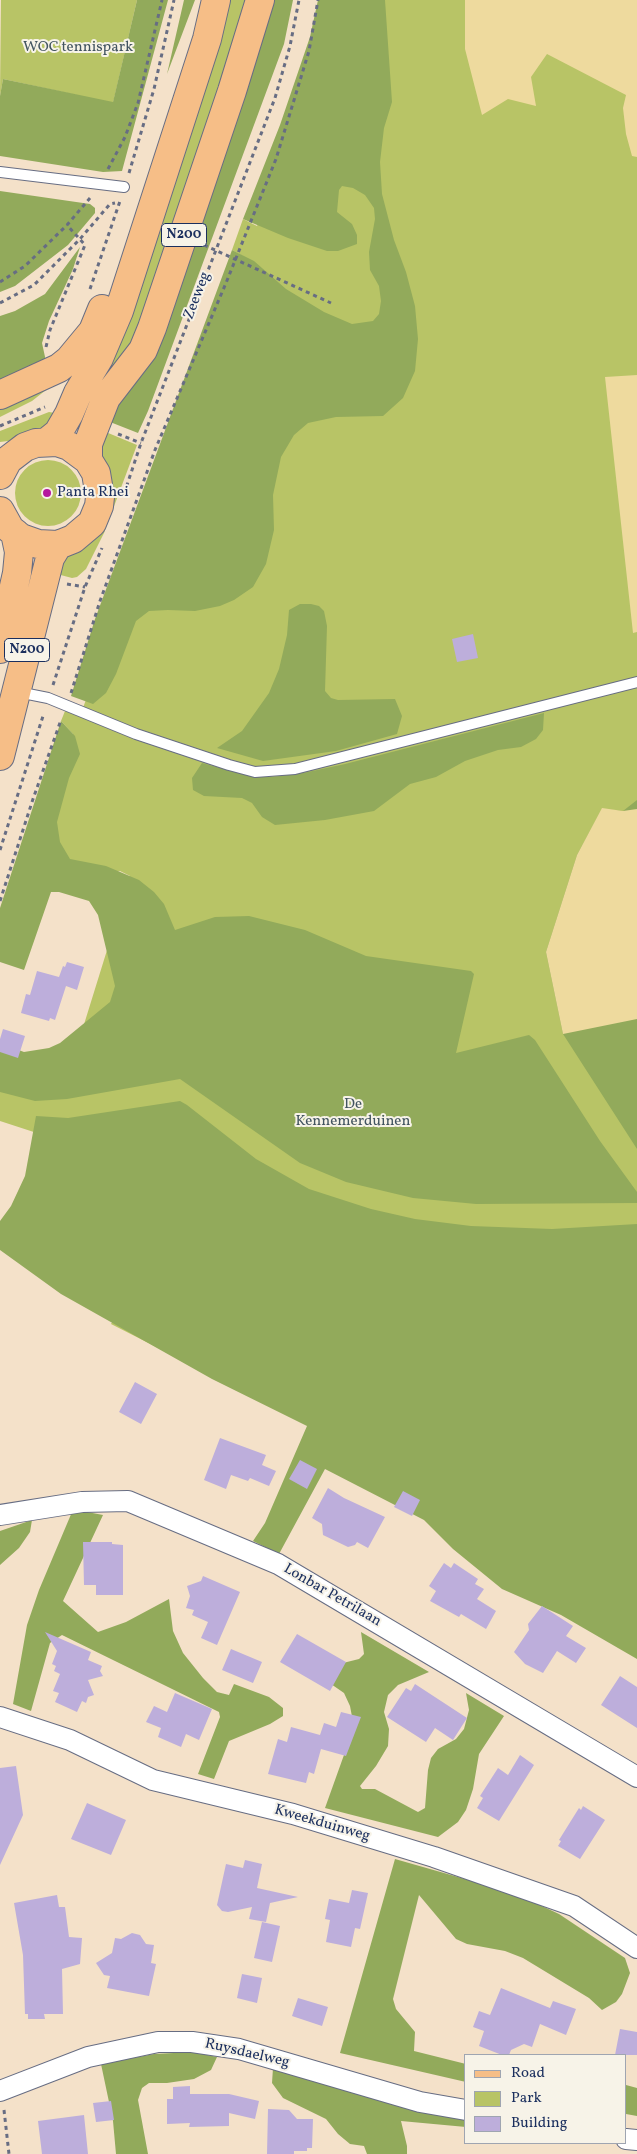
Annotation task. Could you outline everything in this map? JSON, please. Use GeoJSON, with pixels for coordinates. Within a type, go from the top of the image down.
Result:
{"type":"FeatureCollection","features":[{"type":"Feature","properties":{"kind":"main road"},"geometry":{"type":"LineString","coordinates":[[0,395],[59,368],[69,360],[93,331],[103,308],[184,56],[208,0]]}},
{"type":"Feature","properties":{"kind":"main road","name":"N200"},"geometry":{"type":"LineString","coordinates":[[48,441],[58,434],[69,414],[78,393],[99,358],[119,311],[207,39],[216,0]]}},
{"type":"Feature","properties":{"kind":"main road","name":"N200"},"geometry":{"type":"LineString","coordinates":[[88,460],[88,444],[106,398],[143,350],[146,342],[232,90],[260,0]]}},
{"type":"Feature","properties":{"kind":"main road"},"geometry":{"type":"LineString","coordinates":[[0,475],[8,460],[16,452],[36,443],[48,441],[69,446],[81,452],[88,460],[96,473],[99,484],[100,497],[96,515],[92,523],[80,535],[58,545]]}},
{"type":"Feature","properties":{"kind":"main road","name":"N200"},"geometry":{"type":"LineString","coordinates":[[0,756],[50,558],[58,545],[38,544],[7,522]]}},
{"type":"Feature","properties":{"kind":"main road","name":"N200"},"geometry":{"type":"LineString","coordinates":[[1,644],[19,552],[7,522]]}},
{"type":"Feature","properties":{"kind":"street","name":"Lonbar Petrilaan"},"geometry":{"type":"LineString","coordinates":[[0,1515],[82,1502],[128,1501],[278,1564],[637,1777]]}},
{"type":"Feature","properties":{"kind":"street","name":"Kweekduinweg"},"geometry":{"type":"LineString","coordinates":[[0,1717],[70,1740],[153,1780],[293,1814],[434,1857],[574,1906],[637,1948]]}},
{"type":"Feature","properties":{"kind":"street","name":"Ruysdaelweg"},"geometry":{"type":"LineString","coordinates":[[1,2091],[88,2056],[158,2042],[192,2042],[239,2049],[420,2102],[464,2110]]}},
{"type":"Feature","properties":{"kind":"lane"},"geometry":{"type":"LineString","coordinates":[[0,172],[124,187]]}},
{"type":"Feature","properties":{"kind":"lane"},"geometry":{"type":"LineString","coordinates":[[17,692],[48,698],[136,734],[256,772],[295,769],[637,682]]}},
{"type":"Feature","properties":{"kind":"path"},"geometry":{"type":"LineString","coordinates":[[0,282],[25,266],[67,225],[101,184],[125,137],[138,103],[162,0]]}},
{"type":"Feature","properties":{"kind":"path"},"geometry":{"type":"LineString","coordinates":[[0,303],[34,285],[80,239],[110,204],[120,201],[154,89],[174,0]]}},
{"type":"Feature","properties":{"kind":"path","name":"Zeeweg"},"geometry":{"type":"LineString","coordinates":[[124,495],[141,443],[278,89],[290,46],[299,0]]}},
{"type":"Feature","properties":{"kind":"path"},"geometry":{"type":"LineString","coordinates":[[0,901],[100,602],[155,450],[236,259],[276,158],[308,51],[318,0]]}},
{"type":"Feature","properties":{"kind":"path"},"geometry":{"type":"LineString","coordinates":[[46,354],[46,344],[50,330],[85,245],[67,225]]}},
{"type":"Feature","properties":{"kind":"path"},"geometry":{"type":"LineString","coordinates":[[183,236],[330,303]]}},
{"type":"Feature","properties":{"kind":"path"},"geometry":{"type":"LineString","coordinates":[[0,850],[85,587],[103,545]]}},
{"type":"Feature","properties":{"kind":"path"},"geometry":{"type":"LineString","coordinates":[[1,2091],[9,2154]]}},
{"type":"Feature","properties":{"kind":"green space","name":"WOC tennispark"},"geometry":{"type":"Polygon","coordinates":[[[1,0],[137,0],[113,103],[3,79],[0,96],[1,0]]]}},
{"type":"Feature","properties":{"kind":"green space"},"geometry":{"type":"Polygon","coordinates":[[[137,0],[168,0],[122,171],[103,172],[0,156],[0,96],[3,79],[113,102],[137,0]]]}},
{"type":"Feature","properties":{"kind":"green space"},"geometry":{"type":"Polygon","coordinates":[[[184,0],[195,0],[167,74],[184,0]]]}},
{"type":"Feature","properties":{"kind":"green space"},"geometry":{"type":"Polygon","coordinates":[[[224,0],[253,0],[143,331],[94,406],[82,401],[224,0]]]}},
{"type":"Feature","properties":{"kind":"green space"},"geometry":{"type":"Polygon","coordinates":[[[270,0],[293,0],[284,44],[148,411],[138,433],[105,420],[270,0]]]}},
{"type":"Feature","properties":{"kind":"green space"},"geometry":{"type":"Polygon","coordinates":[[[318,0],[385,0],[392,102],[384,128],[380,162],[382,194],[415,306],[418,339],[415,371],[403,398],[383,416],[336,417],[308,423],[294,435],[281,457],[273,495],[274,530],[266,564],[253,587],[234,600],[220,606],[195,611],[149,611],[136,621],[116,674],[106,693],[93,704],[71,696],[95,619],[232,250],[254,261],[286,289],[324,312],[352,324],[373,321],[379,314],[381,301],[379,286],[370,270],[369,252],[375,219],[374,208],[365,195],[353,188],[342,186],[339,190],[337,212],[352,224],[357,235],[357,244],[338,251],[327,251],[288,238],[243,219],[280,125],[310,37],[318,0]]]}},
{"type":"Feature","properties":{"kind":"green space","name":"De Kennemerduinen"},"geometry":{"type":"Polygon","coordinates":[[[353,0],[637,0],[637,1591],[111,1324],[130,1292],[46,1136],[0,1121],[0,1057],[68,1076],[130,876],[120,871],[13,898],[73,734],[61,721],[65,711],[80,716],[248,259],[232,250],[243,219],[257,226],[353,0]]]}},
{"type":"Feature","properties":{"kind":"green space"},"geometry":{"type":"Polygon","coordinates":[[[0,191],[90,204],[95,208],[95,213],[68,245],[15,286],[0,292],[0,191]]]}},
{"type":"Feature","properties":{"kind":"green space"},"geometry":{"type":"Polygon","coordinates":[[[80,247],[73,269],[49,321],[42,343],[47,366],[0,388],[0,316],[15,311],[45,294],[80,247]]]}},
{"type":"Feature","properties":{"kind":"green space"},"geometry":{"type":"Polygon","coordinates":[[[48,384],[46,390],[32,401],[0,417],[0,403],[48,384]]]}},
{"type":"Feature","properties":{"kind":"green space"},"geometry":{"type":"Polygon","coordinates":[[[49,412],[61,414],[45,430],[16,440],[0,442],[0,431],[49,412]]]}},
{"type":"Feature","properties":{"kind":"green space"},"geometry":{"type":"Polygon","coordinates":[[[101,430],[137,445],[104,533],[86,569],[77,577],[72,578],[53,573],[110,473],[99,449],[101,430]]]}},
{"type":"Feature","properties":{"kind":"green space"},"geometry":{"type":"Polygon","coordinates":[[[48,460],[60,463],[71,470],[78,481],[81,493],[78,505],[71,516],[60,523],[48,526],[36,523],[25,516],[18,505],[15,493],[18,481],[25,470],[36,463],[48,460]]]}},
{"type":"Feature","properties":{"kind":"green space"},"geometry":{"type":"Polygon","coordinates":[[[300,604],[319,606],[324,611],[327,626],[325,691],[331,698],[338,700],[395,699],[402,716],[397,734],[336,751],[263,761],[217,748],[242,731],[269,693],[279,669],[287,635],[289,610],[300,604]]]}},
{"type":"Feature","properties":{"kind":"green space"},"geometry":{"type":"Polygon","coordinates":[[[544,713],[543,730],[536,739],[521,747],[498,750],[465,761],[436,777],[410,784],[374,811],[325,820],[275,825],[262,817],[252,803],[242,798],[204,796],[193,790],[192,778],[202,763],[249,776],[273,777],[303,773],[544,713]]]}},
{"type":"Feature","properties":{"kind":"green space"},"geometry":{"type":"Polygon","coordinates":[[[61,721],[75,736],[80,754],[69,778],[57,822],[60,842],[70,859],[106,866],[139,880],[154,892],[164,904],[175,930],[215,917],[249,916],[305,930],[366,956],[471,971],[474,974],[456,1053],[529,1035],[535,1040],[600,1141],[637,1192],[637,1203],[476,1204],[413,1198],[346,1182],[300,1163],[180,1079],[67,1099],[35,1101],[0,1092],[0,1043],[24,1052],[49,1048],[60,1043],[110,1002],[115,986],[98,915],[89,901],[59,892],[51,892],[24,970],[0,962],[0,908],[61,721]]]}},
{"type":"Feature","properties":{"kind":"green space"},"geometry":{"type":"Polygon","coordinates":[[[637,800],[637,1149],[563,1034],[546,952],[577,855],[602,809],[623,811],[637,800]]]}},
{"type":"Feature","properties":{"kind":"green space"},"geometry":{"type":"Polygon","coordinates":[[[180,1101],[256,1159],[309,1189],[371,1209],[415,1219],[471,1226],[552,1229],[637,1224],[637,1659],[561,1615],[502,1589],[453,1549],[424,1520],[325,1469],[279,1554],[253,1541],[265,1523],[307,1426],[212,1379],[61,1294],[0,1250],[0,1221],[11,1206],[25,1176],[36,1116],[68,1118],[180,1101]]]}},
{"type":"Feature","properties":{"kind":"green space"},"geometry":{"type":"Polygon","coordinates":[[[82,1511],[103,1515],[63,1601],[98,1632],[126,1622],[169,1599],[173,1631],[183,1653],[217,1692],[229,1695],[234,1684],[269,1697],[283,1708],[283,1716],[270,1724],[229,1741],[214,1779],[198,1774],[220,1717],[219,1712],[62,1635],[50,1643],[31,1711],[13,1704],[27,1625],[39,1590],[72,1512],[82,1511]]]}},
{"type":"Feature","properties":{"kind":"green space"},"geometry":{"type":"Polygon","coordinates":[[[32,1520],[30,1532],[19,1548],[0,1565],[0,1531],[32,1520]]]}},
{"type":"Feature","properties":{"kind":"green space"},"geometry":{"type":"Polygon","coordinates":[[[361,1632],[429,1672],[398,1685],[388,1695],[384,1712],[389,1729],[388,1746],[376,1766],[360,1786],[362,1789],[375,1789],[418,1812],[425,1808],[428,1770],[431,1758],[438,1749],[456,1739],[464,1729],[469,1710],[466,1693],[504,1716],[479,1754],[473,1789],[466,1810],[458,1822],[438,1837],[325,1808],[354,1727],[350,1706],[344,1693],[331,1684],[343,1663],[359,1659],[364,1654],[361,1632]]]}},
{"type":"Feature","properties":{"kind":"green space"},"geometry":{"type":"Polygon","coordinates":[[[395,1859],[514,1893],[559,1914],[625,1958],[630,1973],[622,1994],[616,2002],[602,2010],[589,1998],[523,1958],[505,1951],[467,1944],[456,1939],[419,1895],[393,1999],[396,2009],[415,2032],[414,2051],[464,2064],[464,2082],[340,2053],[395,1859]]]}},
{"type":"Feature","properties":{"kind":"green space"},"geometry":{"type":"Polygon","coordinates":[[[193,2052],[217,2057],[211,2070],[194,2079],[167,2083],[149,2083],[142,2088],[138,2100],[148,2154],[116,2154],[113,2121],[101,2064],[154,2054],[193,2052]]]}},
{"type":"Feature","properties":{"kind":"green space"},"geometry":{"type":"Polygon","coordinates":[[[273,2068],[464,2110],[464,2127],[401,2121],[407,2154],[367,2154],[364,2146],[350,2144],[338,2134],[326,2119],[283,2098],[272,2083],[273,2068]]]}},
{"type":"Feature","properties":{"kind":"green space"},"geometry":{"type":"Polygon","coordinates":[[[627,2085],[637,2088],[637,2116],[627,2114],[627,2085]]]}},
{"type":"Feature","properties":{"kind":"sand"},"geometry":{"type":"Polygon","coordinates":[[[465,0],[637,0],[637,157],[632,156],[626,134],[623,108],[626,95],[547,54],[531,77],[536,106],[508,99],[482,115],[465,49],[465,0]]]}},
{"type":"Feature","properties":{"kind":"sand"},"geometry":{"type":"Polygon","coordinates":[[[637,375],[637,632],[633,633],[605,377],[637,375]]]}},
{"type":"Feature","properties":{"kind":"sand"},"geometry":{"type":"Polygon","coordinates":[[[602,808],[623,811],[637,809],[637,1019],[563,1034],[546,952],[577,855],[602,808]]]}},
{"type":"Feature","properties":{"kind":"building"},"geometry":{"type":"Polygon","coordinates":[[[473,634],[478,658],[457,662],[452,639],[473,634]]]}},
{"type":"Feature","properties":{"kind":"building"},"geometry":{"type":"Polygon","coordinates":[[[67,962],[84,967],[77,990],[66,986],[55,1020],[50,1018],[49,1021],[21,1013],[26,994],[30,995],[37,971],[59,977],[63,966],[65,967],[67,962]]]}},
{"type":"Feature","properties":{"kind":"building"},"geometry":{"type":"Polygon","coordinates":[[[3,1029],[25,1036],[18,1058],[0,1052],[0,1039],[3,1029]]]}},
{"type":"Feature","properties":{"kind":"building"},"geometry":{"type":"Polygon","coordinates":[[[135,1382],[157,1394],[141,1424],[119,1412],[135,1382]]]}},
{"type":"Feature","properties":{"kind":"building"},"geometry":{"type":"Polygon","coordinates":[[[220,1438],[266,1455],[262,1465],[276,1471],[269,1486],[250,1478],[248,1481],[231,1475],[226,1489],[204,1480],[220,1438]]]}},
{"type":"Feature","properties":{"kind":"building"},"geometry":{"type":"Polygon","coordinates":[[[300,1460],[317,1469],[307,1489],[289,1479],[300,1460]]]}},
{"type":"Feature","properties":{"kind":"building"},"geometry":{"type":"Polygon","coordinates":[[[328,1488],[344,1498],[385,1517],[368,1548],[357,1542],[355,1545],[348,1547],[323,1535],[322,1524],[312,1518],[328,1488]]]}},
{"type":"Feature","properties":{"kind":"building"},"geometry":{"type":"Polygon","coordinates":[[[403,1491],[420,1500],[412,1516],[394,1507],[403,1491]]]}},
{"type":"Feature","properties":{"kind":"building"},"geometry":{"type":"Polygon","coordinates":[[[83,1542],[112,1542],[112,1544],[123,1545],[123,1595],[96,1595],[96,1585],[84,1585],[83,1542]]]}},
{"type":"Feature","properties":{"kind":"building"},"geometry":{"type":"Polygon","coordinates":[[[444,1563],[451,1568],[454,1563],[478,1579],[475,1584],[484,1589],[477,1599],[496,1611],[486,1629],[461,1614],[459,1617],[430,1601],[436,1591],[429,1586],[444,1563]]]}},
{"type":"Feature","properties":{"kind":"building"},"geometry":{"type":"Polygon","coordinates":[[[203,1576],[240,1592],[217,1645],[201,1638],[208,1622],[192,1615],[194,1610],[186,1608],[190,1596],[187,1586],[201,1581],[203,1576]]]}},
{"type":"Feature","properties":{"kind":"building"},"geometry":{"type":"Polygon","coordinates":[[[542,1606],[573,1626],[566,1636],[586,1648],[576,1663],[557,1651],[543,1673],[525,1664],[514,1652],[529,1630],[528,1624],[542,1606]]]}},
{"type":"Feature","properties":{"kind":"building"},"geometry":{"type":"Polygon","coordinates":[[[45,1632],[91,1652],[88,1660],[102,1666],[100,1671],[103,1676],[88,1680],[94,1695],[88,1697],[86,1703],[82,1701],[77,1712],[55,1702],[59,1693],[53,1691],[60,1674],[54,1671],[56,1666],[52,1664],[57,1651],[45,1632]]]}},
{"type":"Feature","properties":{"kind":"building"},"geometry":{"type":"Polygon","coordinates":[[[297,1634],[346,1662],[330,1691],[280,1662],[297,1634]]]}},
{"type":"Feature","properties":{"kind":"building"},"geometry":{"type":"Polygon","coordinates":[[[231,1649],[262,1662],[253,1683],[222,1670],[231,1649]]]}},
{"type":"Feature","properties":{"kind":"building"},"geometry":{"type":"Polygon","coordinates":[[[620,1676],[637,1687],[637,1728],[601,1705],[620,1676]]]}},
{"type":"Feature","properties":{"kind":"building"},"geometry":{"type":"Polygon","coordinates":[[[415,1684],[467,1718],[453,1740],[435,1728],[426,1742],[387,1717],[406,1688],[411,1691],[415,1684]]]}},
{"type":"Feature","properties":{"kind":"building"},"geometry":{"type":"Polygon","coordinates":[[[175,1693],[212,1709],[199,1740],[186,1734],[181,1747],[158,1737],[161,1728],[146,1722],[154,1706],[167,1712],[175,1693]]]}},
{"type":"Feature","properties":{"kind":"building"},"geometry":{"type":"Polygon","coordinates":[[[341,1712],[361,1717],[346,1756],[321,1749],[314,1774],[309,1772],[306,1783],[268,1774],[278,1739],[287,1742],[291,1727],[320,1735],[324,1723],[336,1727],[341,1712]]]}},
{"type":"Feature","properties":{"kind":"building"},"geometry":{"type":"Polygon","coordinates":[[[520,1755],[534,1765],[499,1821],[477,1808],[483,1798],[480,1796],[498,1768],[508,1775],[520,1755]]]}},
{"type":"Feature","properties":{"kind":"building"},"geometry":{"type":"Polygon","coordinates":[[[16,1766],[23,1815],[0,1865],[0,1768],[16,1766]]]}},
{"type":"Feature","properties":{"kind":"building"},"geometry":{"type":"Polygon","coordinates":[[[87,1803],[126,1820],[111,1855],[71,1839],[87,1803]]]}},
{"type":"Feature","properties":{"kind":"building"},"geometry":{"type":"Polygon","coordinates":[[[583,1806],[605,1820],[580,1859],[558,1846],[561,1841],[559,1840],[579,1808],[581,1810],[583,1806]]]}},
{"type":"Feature","properties":{"kind":"building"},"geometry":{"type":"Polygon","coordinates":[[[245,1860],[262,1864],[257,1888],[298,1897],[270,1903],[266,1922],[249,1919],[252,1907],[228,1912],[222,1911],[217,1905],[226,1864],[243,1868],[245,1860]]]}},
{"type":"Feature","properties":{"kind":"building"},"geometry":{"type":"Polygon","coordinates":[[[352,1890],[368,1893],[360,1929],[355,1928],[351,1947],[326,1942],[330,1920],[325,1919],[329,1899],[349,1903],[352,1890]]]}},
{"type":"Feature","properties":{"kind":"building"},"geometry":{"type":"Polygon","coordinates":[[[57,1895],[59,1907],[65,1907],[69,1937],[82,1938],[80,1964],[62,1969],[63,2014],[44,2014],[45,2019],[28,2019],[28,2014],[25,2014],[23,1955],[14,1903],[57,1895]]]}},
{"type":"Feature","properties":{"kind":"building"},"geometry":{"type":"Polygon","coordinates":[[[262,1922],[280,1926],[272,1962],[254,1958],[262,1922]]]}},
{"type":"Feature","properties":{"kind":"building"},"geometry":{"type":"Polygon","coordinates":[[[132,1933],[140,1935],[146,1944],[154,1945],[151,1963],[156,1964],[149,1996],[107,1988],[110,1976],[104,1975],[96,1963],[112,1953],[115,1938],[121,1939],[132,1933]]]}},
{"type":"Feature","properties":{"kind":"building"},"geometry":{"type":"Polygon","coordinates":[[[242,1974],[262,1978],[257,2003],[237,1998],[242,1974]]]}},
{"type":"Feature","properties":{"kind":"building"},"geometry":{"type":"Polygon","coordinates":[[[501,1988],[550,2008],[553,2001],[576,2009],[566,2035],[540,2024],[532,2047],[524,2044],[511,2050],[509,2054],[499,2054],[479,2046],[484,2031],[473,2027],[479,2011],[490,2015],[501,1988]]]}},
{"type":"Feature","properties":{"kind":"building"},"geometry":{"type":"Polygon","coordinates":[[[298,1998],[328,2007],[322,2026],[292,2016],[298,1998]]]}},
{"type":"Feature","properties":{"kind":"building"},"geometry":{"type":"Polygon","coordinates":[[[620,2029],[637,2032],[637,2055],[615,2054],[620,2029]]]}},
{"type":"Feature","properties":{"kind":"building"},"geometry":{"type":"Polygon","coordinates":[[[190,2086],[190,2094],[229,2094],[259,2101],[255,2119],[229,2113],[229,2126],[189,2127],[190,2123],[167,2124],[167,2099],[173,2099],[173,2087],[190,2086]]]}},
{"type":"Feature","properties":{"kind":"building"},"geometry":{"type":"Polygon","coordinates":[[[111,2101],[114,2120],[96,2122],[93,2103],[111,2101]]]}},
{"type":"Feature","properties":{"kind":"building"},"geometry":{"type":"Polygon","coordinates":[[[268,2109],[289,2110],[297,2119],[313,2119],[312,2148],[307,2148],[307,2151],[294,2151],[294,2154],[267,2154],[268,2109]]]}},
{"type":"Feature","properties":{"kind":"building"},"geometry":{"type":"Polygon","coordinates":[[[84,2115],[88,2154],[42,2154],[38,2121],[84,2115]]]}},
{"type":"Feature","properties":{"kind":"place","name":"Panta Rhei"},"geometry":{"type":"Point","coordinates":[47,493]}}]}
